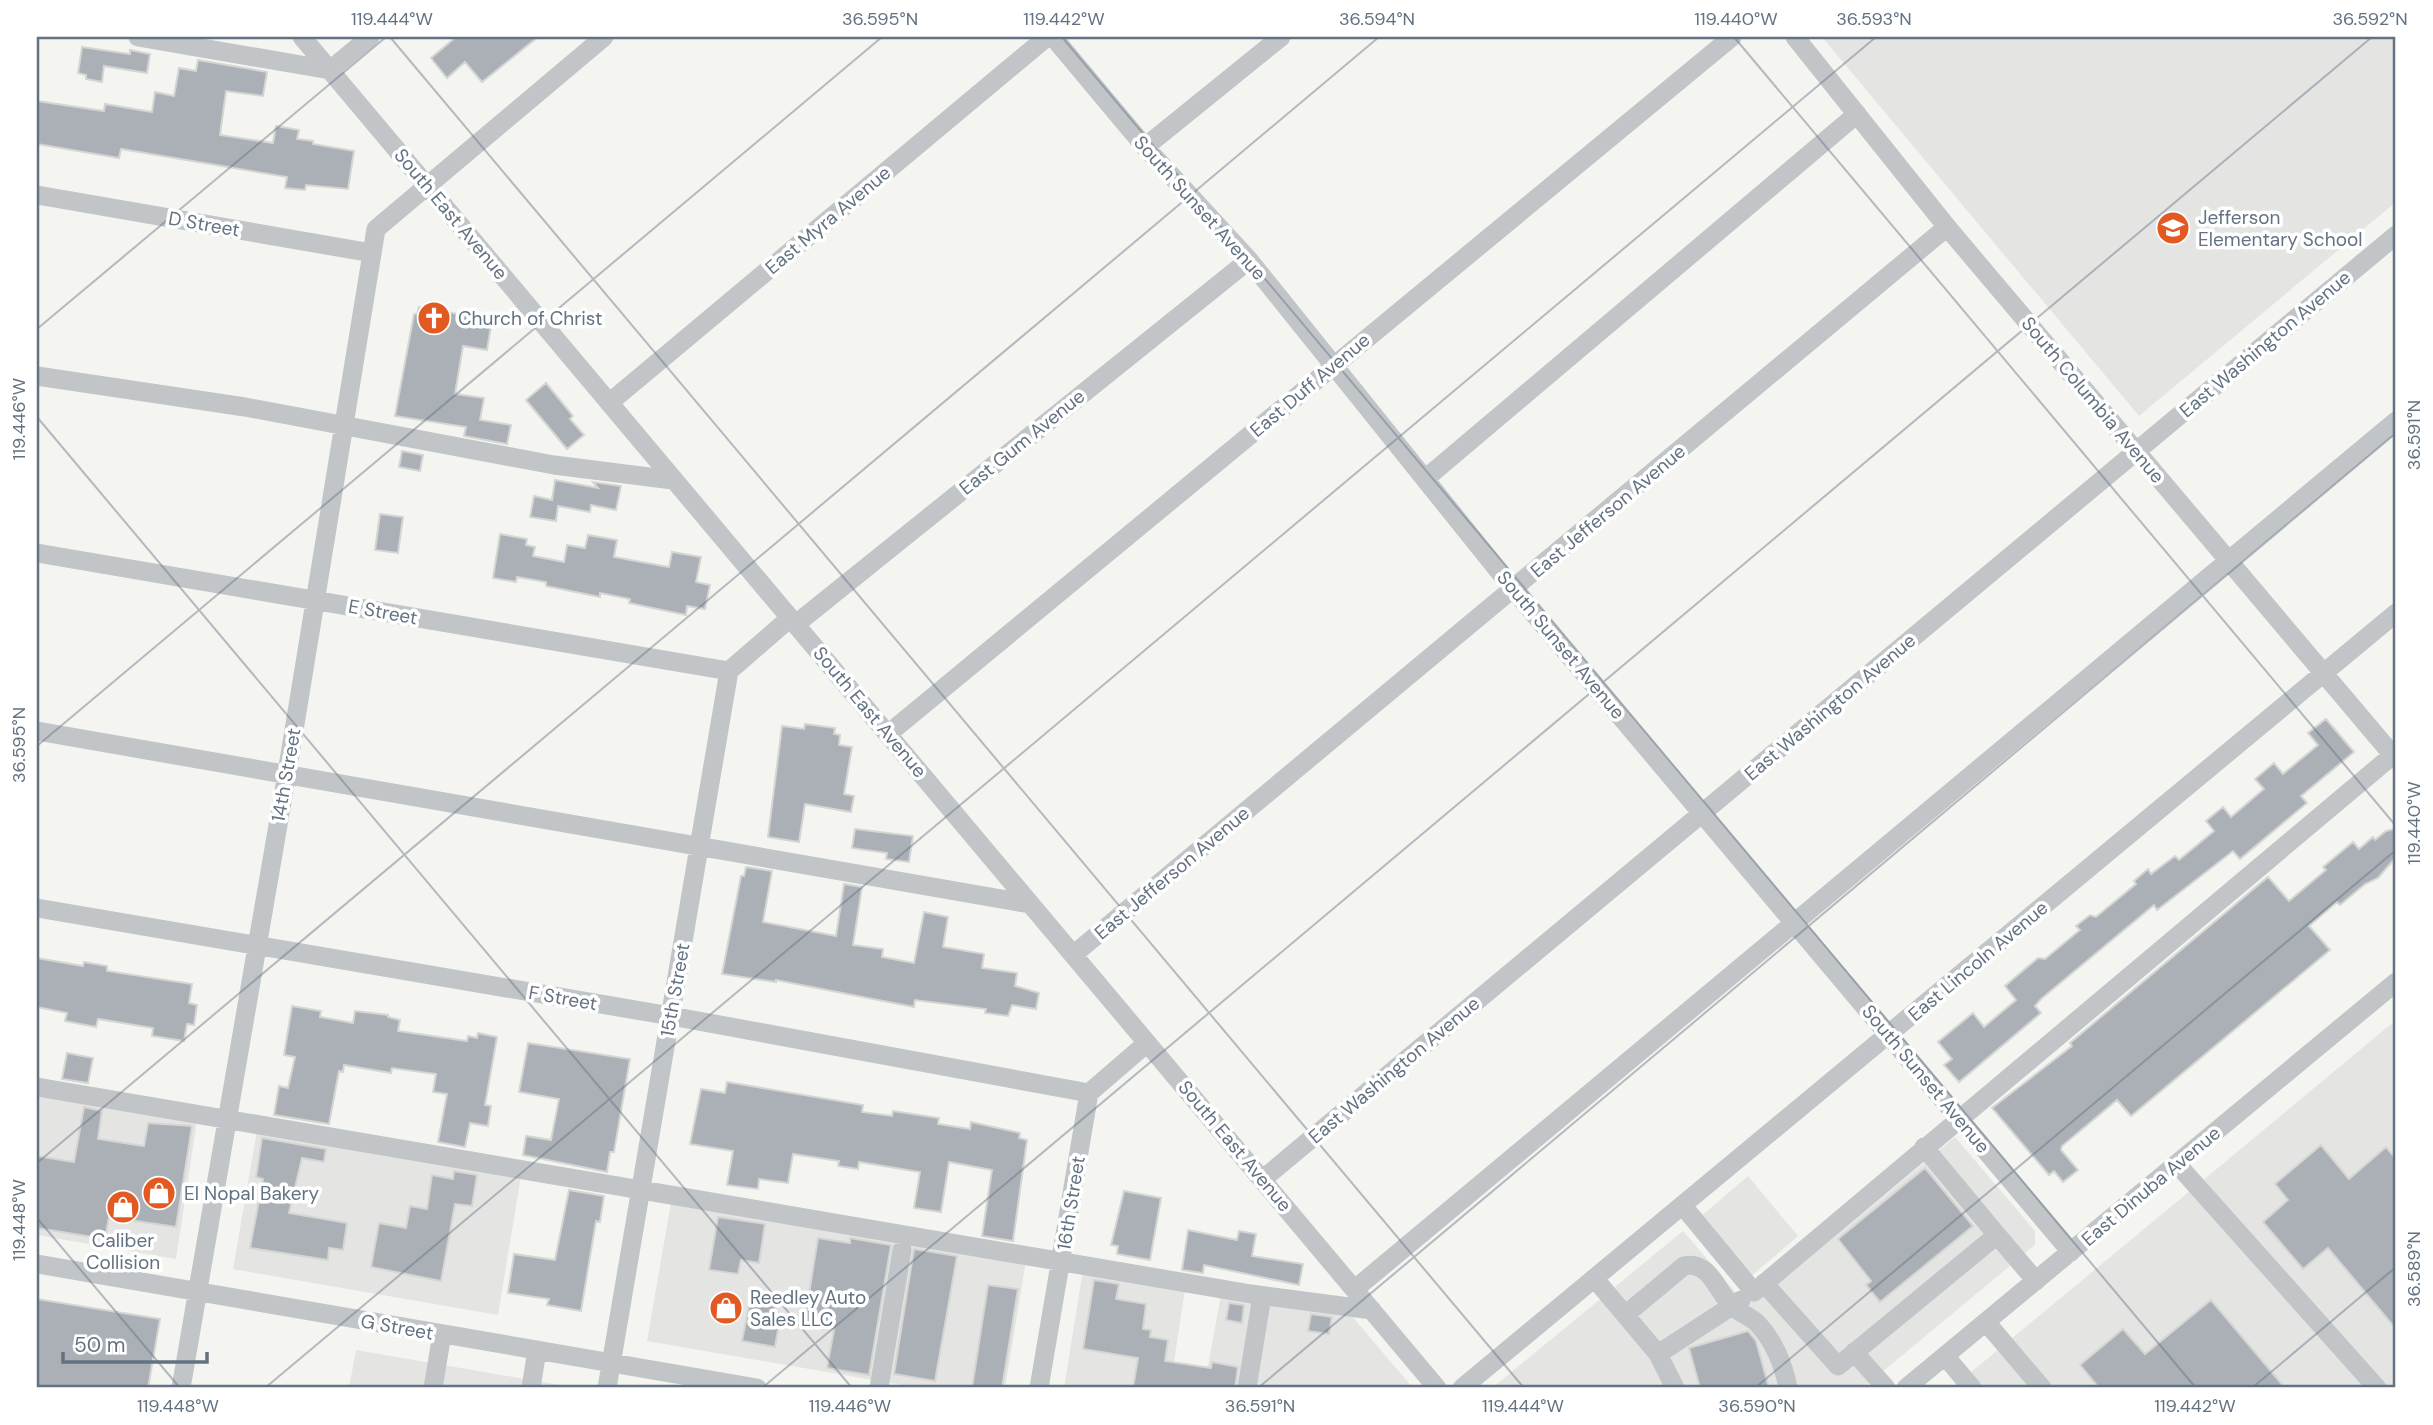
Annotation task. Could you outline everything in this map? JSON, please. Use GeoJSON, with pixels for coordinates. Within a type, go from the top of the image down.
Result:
{"type":"FeatureCollection","features":[{"type":"Feature","properties":{"kind":"street"},"geometry":{"type":"LineString","coordinates":[[138,37],[330,70],[370,37]]}},
{"type":"Feature","properties":{"kind":"street","name":"South East Avenue"},"geometry":{"type":"LineString","coordinates":[[302,37],[1437,1388]]}},
{"type":"Feature","properties":{"kind":"street","name":"14th Street"},"geometry":{"type":"LineString","coordinates":[[181,1388],[376,229],[604,37]]}},
{"type":"Feature","properties":{"kind":"street","name":"East Myra Avenue"},"geometry":{"type":"LineString","coordinates":[[610,403],[1047,37]]}},
{"type":"Feature","properties":{"kind":"street","name":"South Sunset Avenue"},"geometry":{"type":"LineString","coordinates":[[1054,37],[1145,147],[1249,260],[1514,590],[2071,1252]]}},
{"type":"Feature","properties":{"kind":"street"},"geometry":{"type":"LineString","coordinates":[[1145,147],[1281,37]]}},
{"type":"Feature","properties":{"kind":"street","name":"East Duff Avenue"},"geometry":{"type":"LineString","coordinates":[[888,734],[1732,37]]}},
{"type":"Feature","properties":{"kind":"street","name":"South Columbia Avenue"},"geometry":{"type":"LineString","coordinates":[[1795,37],[1947,227],[2395,757]]}},
{"type":"Feature","properties":{"kind":"street"},"geometry":{"type":"LineString","coordinates":[[1425,479],[1857,114]]}},
{"type":"Feature","properties":{"kind":"street","name":"D Street"},"geometry":{"type":"LineString","coordinates":[[37,195],[372,253]]}},
{"type":"Feature","properties":{"kind":"street","name":"East Jefferson Avenue"},"geometry":{"type":"LineString","coordinates":[[1073,955],[1947,227]]}},
{"type":"Feature","properties":{"kind":"street","name":"East Washington Avenue"},"geometry":{"type":"LineString","coordinates":[[1264,1179],[2396,235]]}},
{"type":"Feature","properties":{"kind":"street","name":"East Gum Avenue"},"geometry":{"type":"LineString","coordinates":[[793,621],[1249,260]]}},
{"type":"Feature","properties":{"kind":"street"},"geometry":{"type":"LineString","coordinates":[[37,376],[344,426],[554,465],[673,480]]}},
{"type":"Feature","properties":{"kind":"street"},"geometry":{"type":"LineString","coordinates":[[1355,1289],[2396,421]]}},
{"type":"Feature","properties":{"kind":"street","name":"E Street"},"geometry":{"type":"LineString","coordinates":[[37,552],[729,671]]}},
{"type":"Feature","properties":{"kind":"street","name":"East Lincoln Avenue"},"geometry":{"type":"LineString","coordinates":[[1462,1388],[2396,613]]}},
{"type":"Feature","properties":{"kind":"street"},"geometry":{"type":"LineString","coordinates":[[729,671],[793,621]]}},
{"type":"Feature","properties":{"kind":"street","name":"15th Street"},"geometry":{"type":"LineString","coordinates":[[607,1388],[729,671]]}},
{"type":"Feature","properties":{"kind":"street"},"geometry":{"type":"LineString","coordinates":[[37,731],[1030,904]]}},
{"type":"Feature","properties":{"kind":"street"},"geometry":{"type":"LineString","coordinates":[[1658,1354],[1759,1287],[1923,1146],[2395,757]]}},
{"type":"Feature","properties":{"kind":"street","name":"F Street"},"geometry":{"type":"LineString","coordinates":[[37,908],[671,1016],[1089,1093]]}},
{"type":"Feature","properties":{"kind":"street","name":"East Dinuba Avenue"},"geometry":{"type":"LineString","coordinates":[[1906,1388],[2396,982]]}},
{"type":"Feature","properties":{"kind":"street"},"geometry":{"type":"LineString","coordinates":[[1089,1093],[1147,1043]]}},
{"type":"Feature","properties":{"kind":"street"},"geometry":{"type":"LineString","coordinates":[[37,1087],[1262,1296],[1373,1310]]}},
{"type":"Feature","properties":{"kind":"street","name":"16th Street"},"geometry":{"type":"LineString","coordinates":[[1039,1388],[1089,1093]]}},
{"type":"Feature","properties":{"kind":"street"},"geometry":{"type":"LineString","coordinates":[[1923,1146],[2036,1281]]}},
{"type":"Feature","properties":{"kind":"street"},"geometry":{"type":"LineString","coordinates":[[2177,1164],[2377,1388]]}},
{"type":"Feature","properties":{"kind":"street"},"geometry":{"type":"LineString","coordinates":[[1682,1206],[1838,1366],[1997,1235]]}},
{"type":"Feature","properties":{"kind":"street"},"geometry":{"type":"LineString","coordinates":[[879,1388],[902,1250]]}},
{"type":"Feature","properties":{"kind":"street","name":"G Street"},"geometry":{"type":"LineString","coordinates":[[37,1264],[612,1363],[682,1382],[757,1388]]}},
{"type":"Feature","properties":{"kind":"street"},"geometry":{"type":"LineString","coordinates":[[1625,1315],[1684,1266],[1691,1265],[1707,1272],[1732,1307],[1758,1324],[1775,1350],[1785,1372],[1788,1388]]}},
{"type":"Feature","properties":{"kind":"street"},"geometry":{"type":"LineString","coordinates":[[1595,1279],[1658,1354],[1675,1388]]}},
{"type":"Feature","properties":{"kind":"street"},"geometry":{"type":"LineString","coordinates":[[1247,1388],[1262,1296]]}},
{"type":"Feature","properties":{"kind":"street"},"geometry":{"type":"LineString","coordinates":[[1986,1322],[2042,1388]]}},
{"type":"Feature","properties":{"kind":"street"},"geometry":{"type":"LineString","coordinates":[[433,1388],[442,1335]]}},
{"type":"Feature","properties":{"kind":"street"},"geometry":{"type":"LineString","coordinates":[[531,1388],[537,1350]]}},
{"type":"Feature","properties":{"kind":"street"},"geometry":{"type":"LineString","coordinates":[[1854,1352],[1886,1388]]}},
{"type":"Feature","properties":{"kind":"street"},"geometry":{"type":"LineString","coordinates":[[1945,1356],[1972,1388]]}},
{"type":"Feature","properties":{"kind":"shaded area","name":"Jefferson Elementary School"},"geometry":{"type":"Polygon","coordinates":[[[1822,37],[2396,37],[2396,202],[2139,416],[1822,37]]]}},
{"type":"Feature","properties":{"kind":"shaded area"},"geometry":{"type":"Polygon","coordinates":[[[2396,1020],[2396,1388],[1952,1388],[2196,1186],[2396,1020]]]}},
{"type":"Feature","properties":{"kind":"shaded area"},"geometry":{"type":"Polygon","coordinates":[[[37,1087],[198,1114],[176,1259],[37,1235],[37,1087]]]}},
{"type":"Feature","properties":{"kind":"shaded area"},"geometry":{"type":"Polygon","coordinates":[[[258,1125],[522,1170],[498,1315],[233,1269],[258,1125]]]}},
{"type":"Feature","properties":{"kind":"shaded area"},"geometry":{"type":"Polygon","coordinates":[[[1955,1137],[2035,1231],[2035,1245],[1863,1388],[1492,1388],[1683,1231],[1738,1295],[1761,1298],[1955,1137]]]}},
{"type":"Feature","properties":{"kind":"shaded area"},"geometry":{"type":"Polygon","coordinates":[[[1748,1176],[1798,1236],[1749,1278],[1699,1218],[1748,1176]]]}},
{"type":"Feature","properties":{"kind":"shaded area"},"geometry":{"type":"Polygon","coordinates":[[[672,1197],[1027,1255],[1005,1388],[919,1388],[647,1341],[672,1197]]]}},
{"type":"Feature","properties":{"kind":"shaded area"},"geometry":{"type":"Polygon","coordinates":[[[1084,1264],[1186,1283],[1170,1388],[1064,1388],[1084,1264]]]}},
{"type":"Feature","properties":{"kind":"shaded area"},"geometry":{"type":"Polygon","coordinates":[[[1222,1289],[1345,1308],[1413,1388],[1204,1388],[1222,1289]]]}},
{"type":"Feature","properties":{"kind":"shaded area"},"geometry":{"type":"Polygon","coordinates":[[[356,1350],[572,1387],[574,1388],[349,1388],[356,1350]]]}},
{"type":"Feature","properties":{"kind":"building"},"geometry":{"type":"Polygon","coordinates":[[[456,37],[538,37],[482,82],[465,62],[447,78],[431,58],[456,37]]]}},
{"type":"Feature","properties":{"kind":"building"},"geometry":{"type":"Polygon","coordinates":[[[82,47],[150,54],[147,73],[104,66],[102,82],[86,79],[86,75],[78,73],[82,47]]]}},
{"type":"Feature","properties":{"kind":"building"},"geometry":{"type":"Polygon","coordinates":[[[198,60],[267,72],[263,96],[226,91],[220,135],[273,143],[276,126],[299,130],[297,139],[354,151],[348,189],[306,185],[305,190],[285,188],[287,177],[121,149],[119,158],[37,144],[37,101],[104,111],[105,104],[152,112],[155,92],[174,96],[179,68],[196,71],[198,60]]]}},
{"type":"Feature","properties":{"kind":"building"},"geometry":{"type":"Polygon","coordinates":[[[419,307],[492,320],[487,350],[463,346],[455,394],[484,398],[480,420],[511,425],[507,444],[464,436],[466,427],[395,416],[414,314],[417,314],[419,307]]]}},
{"type":"Feature","properties":{"kind":"building"},"geometry":{"type":"Polygon","coordinates":[[[546,383],[573,416],[570,419],[584,435],[567,449],[526,400],[546,383]]]}},
{"type":"Feature","properties":{"kind":"building"},"geometry":{"type":"Polygon","coordinates":[[[402,451],[423,455],[420,471],[399,467],[402,451]]]}},
{"type":"Feature","properties":{"kind":"building"},"geometry":{"type":"Polygon","coordinates":[[[555,480],[598,488],[593,482],[621,486],[616,510],[591,505],[590,512],[558,506],[556,521],[530,517],[534,496],[552,500],[555,480]]]}},
{"type":"Feature","properties":{"kind":"building"},"geometry":{"type":"Polygon","coordinates":[[[380,514],[403,517],[398,553],[375,550],[380,514]]]}},
{"type":"Feature","properties":{"kind":"building"},"geometry":{"type":"Polygon","coordinates":[[[500,534],[527,539],[526,545],[535,547],[533,556],[564,562],[567,545],[585,548],[588,535],[617,540],[614,557],[669,567],[672,552],[701,557],[696,582],[710,585],[705,609],[687,606],[686,615],[629,603],[630,599],[600,593],[600,597],[546,586],[546,582],[517,577],[516,582],[493,578],[500,534]]]}},
{"type":"Feature","properties":{"kind":"building"},"geometry":{"type":"Polygon","coordinates":[[[2326,719],[2354,752],[2301,796],[2307,803],[2240,859],[2233,851],[2157,910],[2154,905],[2041,999],[2035,1006],[2041,1013],[1959,1082],[1944,1065],[1952,1059],[1938,1042],[1973,1013],[1984,1027],[2016,1000],[2005,986],[2038,958],[2045,959],[2080,930],[2076,926],[2090,915],[2096,917],[2136,884],[2134,881],[2148,869],[2151,874],[2175,856],[2179,860],[2214,831],[2206,821],[2223,807],[2231,817],[2264,789],[2255,779],[2274,763],[2283,774],[2318,745],[2308,733],[2326,719]]]}},
{"type":"Feature","properties":{"kind":"building"},"geometry":{"type":"Polygon","coordinates":[[[805,724],[835,728],[834,734],[840,735],[839,745],[852,747],[844,794],[854,796],[851,812],[805,804],[799,842],[768,837],[782,726],[804,729],[805,724]]]}},
{"type":"Feature","properties":{"kind":"building"},"geometry":{"type":"Polygon","coordinates":[[[855,829],[913,836],[909,862],[886,859],[887,853],[852,848],[855,829]]]}},
{"type":"Feature","properties":{"kind":"building"},"geometry":{"type":"Polygon","coordinates":[[[2396,829],[2396,857],[2378,878],[2365,884],[2340,905],[2337,902],[2309,926],[2330,950],[2131,1116],[2117,1100],[2062,1146],[2061,1150],[2078,1170],[2063,1182],[2054,1171],[2049,1175],[1992,1108],[2072,1046],[2070,1043],[2268,877],[2289,901],[2326,870],[2323,867],[2353,842],[2359,849],[2373,837],[2375,840],[2386,831],[2396,829]]]}},
{"type":"Feature","properties":{"kind":"building"},"geometry":{"type":"Polygon","coordinates":[[[746,867],[772,871],[763,922],[836,936],[844,884],[862,887],[853,945],[883,949],[882,957],[914,963],[924,912],[948,917],[943,947],[984,954],[982,968],[1017,973],[1015,986],[1039,993],[1036,1009],[1012,1005],[1008,1016],[985,1013],[986,1009],[915,1000],[914,1007],[776,980],[722,974],[741,876],[744,876],[746,867]]]}},
{"type":"Feature","properties":{"kind":"building"},"geometry":{"type":"Polygon","coordinates":[[[37,958],[83,966],[84,962],[107,966],[107,971],[192,984],[189,1003],[197,1005],[194,1025],[187,1024],[184,1041],[152,1036],[153,1028],[98,1019],[96,1027],[65,1021],[67,1013],[37,1007],[37,958]]]}},
{"type":"Feature","properties":{"kind":"building"},"geometry":{"type":"Polygon","coordinates":[[[292,1006],[321,1011],[320,1017],[353,1023],[355,1011],[388,1015],[400,1020],[398,1031],[467,1041],[468,1036],[477,1038],[478,1033],[497,1037],[485,1105],[491,1106],[488,1126],[470,1123],[465,1147],[438,1142],[447,1094],[433,1092],[436,1074],[392,1068],[391,1073],[344,1065],[343,1072],[339,1071],[329,1124],[274,1115],[279,1086],[288,1088],[295,1057],[284,1055],[292,1006]]]}},
{"type":"Feature","properties":{"kind":"building"},"geometry":{"type":"Polygon","coordinates":[[[528,1043],[630,1059],[614,1152],[610,1152],[607,1172],[523,1155],[526,1136],[551,1140],[559,1099],[519,1092],[528,1043]]]}},
{"type":"Feature","properties":{"kind":"building"},"geometry":{"type":"Polygon","coordinates":[[[67,1053],[93,1058],[88,1083],[62,1079],[67,1053]]]}},
{"type":"Feature","properties":{"kind":"building"},"geometry":{"type":"Polygon","coordinates":[[[727,1082],[863,1105],[862,1112],[892,1116],[893,1111],[939,1118],[938,1124],[970,1129],[971,1122],[1020,1133],[1019,1138],[1027,1140],[1013,1241],[982,1236],[992,1170],[949,1162],[941,1212],[914,1208],[920,1172],[859,1162],[858,1169],[838,1166],[839,1161],[793,1154],[788,1183],[759,1179],[758,1189],[727,1185],[733,1151],[690,1144],[701,1089],[725,1093],[727,1082]]]}},
{"type":"Feature","properties":{"kind":"building"},"geometry":{"type":"Polygon","coordinates":[[[84,1107],[102,1111],[98,1139],[144,1146],[148,1123],[192,1126],[176,1227],[109,1217],[105,1239],[37,1228],[37,1156],[74,1162],[84,1107]]]}},
{"type":"Feature","properties":{"kind":"building"},"geometry":{"type":"Polygon","coordinates":[[[262,1138],[326,1149],[324,1162],[302,1158],[289,1213],[347,1223],[343,1250],[329,1248],[328,1260],[250,1248],[263,1179],[256,1177],[262,1138]]]}},
{"type":"Feature","properties":{"kind":"building"},"geometry":{"type":"Polygon","coordinates":[[[2321,1145],[2349,1179],[2386,1147],[2396,1159],[2396,1329],[2328,1248],[2303,1269],[2263,1222],[2288,1200],[2275,1184],[2321,1145]]]}},
{"type":"Feature","properties":{"kind":"building"},"geometry":{"type":"Polygon","coordinates":[[[1925,1168],[1973,1226],[1880,1302],[1866,1285],[1871,1281],[1838,1239],[1925,1168]]]}},
{"type":"Feature","properties":{"kind":"building"},"geometry":{"type":"Polygon","coordinates":[[[454,1171],[477,1175],[472,1206],[455,1204],[441,1281],[371,1267],[379,1223],[406,1228],[410,1206],[427,1209],[432,1175],[453,1179],[454,1171]]]}},
{"type":"Feature","properties":{"kind":"building"},"geometry":{"type":"Polygon","coordinates":[[[569,1190],[604,1196],[600,1222],[596,1221],[581,1311],[547,1305],[549,1299],[508,1293],[514,1254],[555,1260],[569,1190]]]}},
{"type":"Feature","properties":{"kind":"building"},"geometry":{"type":"Polygon","coordinates":[[[1124,1191],[1161,1198],[1150,1260],[1117,1254],[1118,1246],[1111,1245],[1124,1191]]]}},
{"type":"Feature","properties":{"kind":"building"},"geometry":{"type":"Polygon","coordinates":[[[718,1217],[765,1224],[759,1263],[741,1260],[738,1274],[709,1270],[718,1217]]]}},
{"type":"Feature","properties":{"kind":"building"},"geometry":{"type":"Polygon","coordinates":[[[1188,1230],[1237,1240],[1239,1231],[1256,1234],[1252,1256],[1303,1264],[1299,1285],[1204,1265],[1203,1273],[1182,1270],[1188,1230]]]}},
{"type":"Feature","properties":{"kind":"building"},"geometry":{"type":"Polygon","coordinates":[[[818,1238],[850,1243],[850,1238],[891,1245],[869,1375],[827,1368],[834,1330],[804,1325],[818,1238]]]}},
{"type":"Feature","properties":{"kind":"building"},"geometry":{"type":"Polygon","coordinates":[[[914,1249],[957,1256],[935,1381],[894,1374],[914,1249]]]}},
{"type":"Feature","properties":{"kind":"building"},"geometry":{"type":"Polygon","coordinates":[[[1094,1280],[1119,1284],[1116,1299],[1146,1304],[1143,1329],[1151,1330],[1150,1337],[1168,1340],[1165,1361],[1211,1368],[1212,1362],[1238,1367],[1235,1388],[1133,1388],[1138,1358],[1083,1349],[1094,1280]]]}},
{"type":"Feature","properties":{"kind":"building"},"geometry":{"type":"Polygon","coordinates":[[[988,1285],[1018,1289],[1002,1388],[972,1388],[988,1285]]]}},
{"type":"Feature","properties":{"kind":"building"},"geometry":{"type":"Polygon","coordinates":[[[752,1291],[778,1296],[775,1312],[781,1313],[775,1347],[742,1341],[752,1291]]]}},
{"type":"Feature","properties":{"kind":"building"},"geometry":{"type":"Polygon","coordinates":[[[37,1299],[160,1319],[148,1388],[37,1388],[37,1299]]]}},
{"type":"Feature","properties":{"kind":"building"},"geometry":{"type":"Polygon","coordinates":[[[2211,1300],[2285,1388],[2099,1388],[2080,1365],[2123,1329],[2145,1354],[2211,1300]]]}},
{"type":"Feature","properties":{"kind":"building"},"geometry":{"type":"Polygon","coordinates":[[[1229,1303],[1244,1305],[1242,1323],[1226,1320],[1229,1303]]]}},
{"type":"Feature","properties":{"kind":"building"},"geometry":{"type":"Polygon","coordinates":[[[1311,1314],[1332,1317],[1329,1334],[1308,1331],[1311,1314]]]}},
{"type":"Feature","properties":{"kind":"building"},"geometry":{"type":"Polygon","coordinates":[[[1748,1331],[1756,1341],[1769,1388],[1700,1388],[1689,1348],[1748,1331]]]}},
{"type":"Feature","properties":{"kind":"place","name":"Jefferson Elementary School"},"geometry":{"type":"Point","coordinates":[2173,228]}},
{"type":"Feature","properties":{"kind":"place","name":"Church of Christ"},"geometry":{"type":"Point","coordinates":[434,318]}},
{"type":"Feature","properties":{"kind":"place","name":"El Nopal Bakery"},"geometry":{"type":"Point","coordinates":[159,1193]}},
{"type":"Feature","properties":{"kind":"place","name":"Caliber Collision"},"geometry":{"type":"Point","coordinates":[123,1207]}},
{"type":"Feature","properties":{"kind":"place","name":"Reedley Auto Sales LLC"},"geometry":{"type":"Point","coordinates":[726,1308]}}]}
